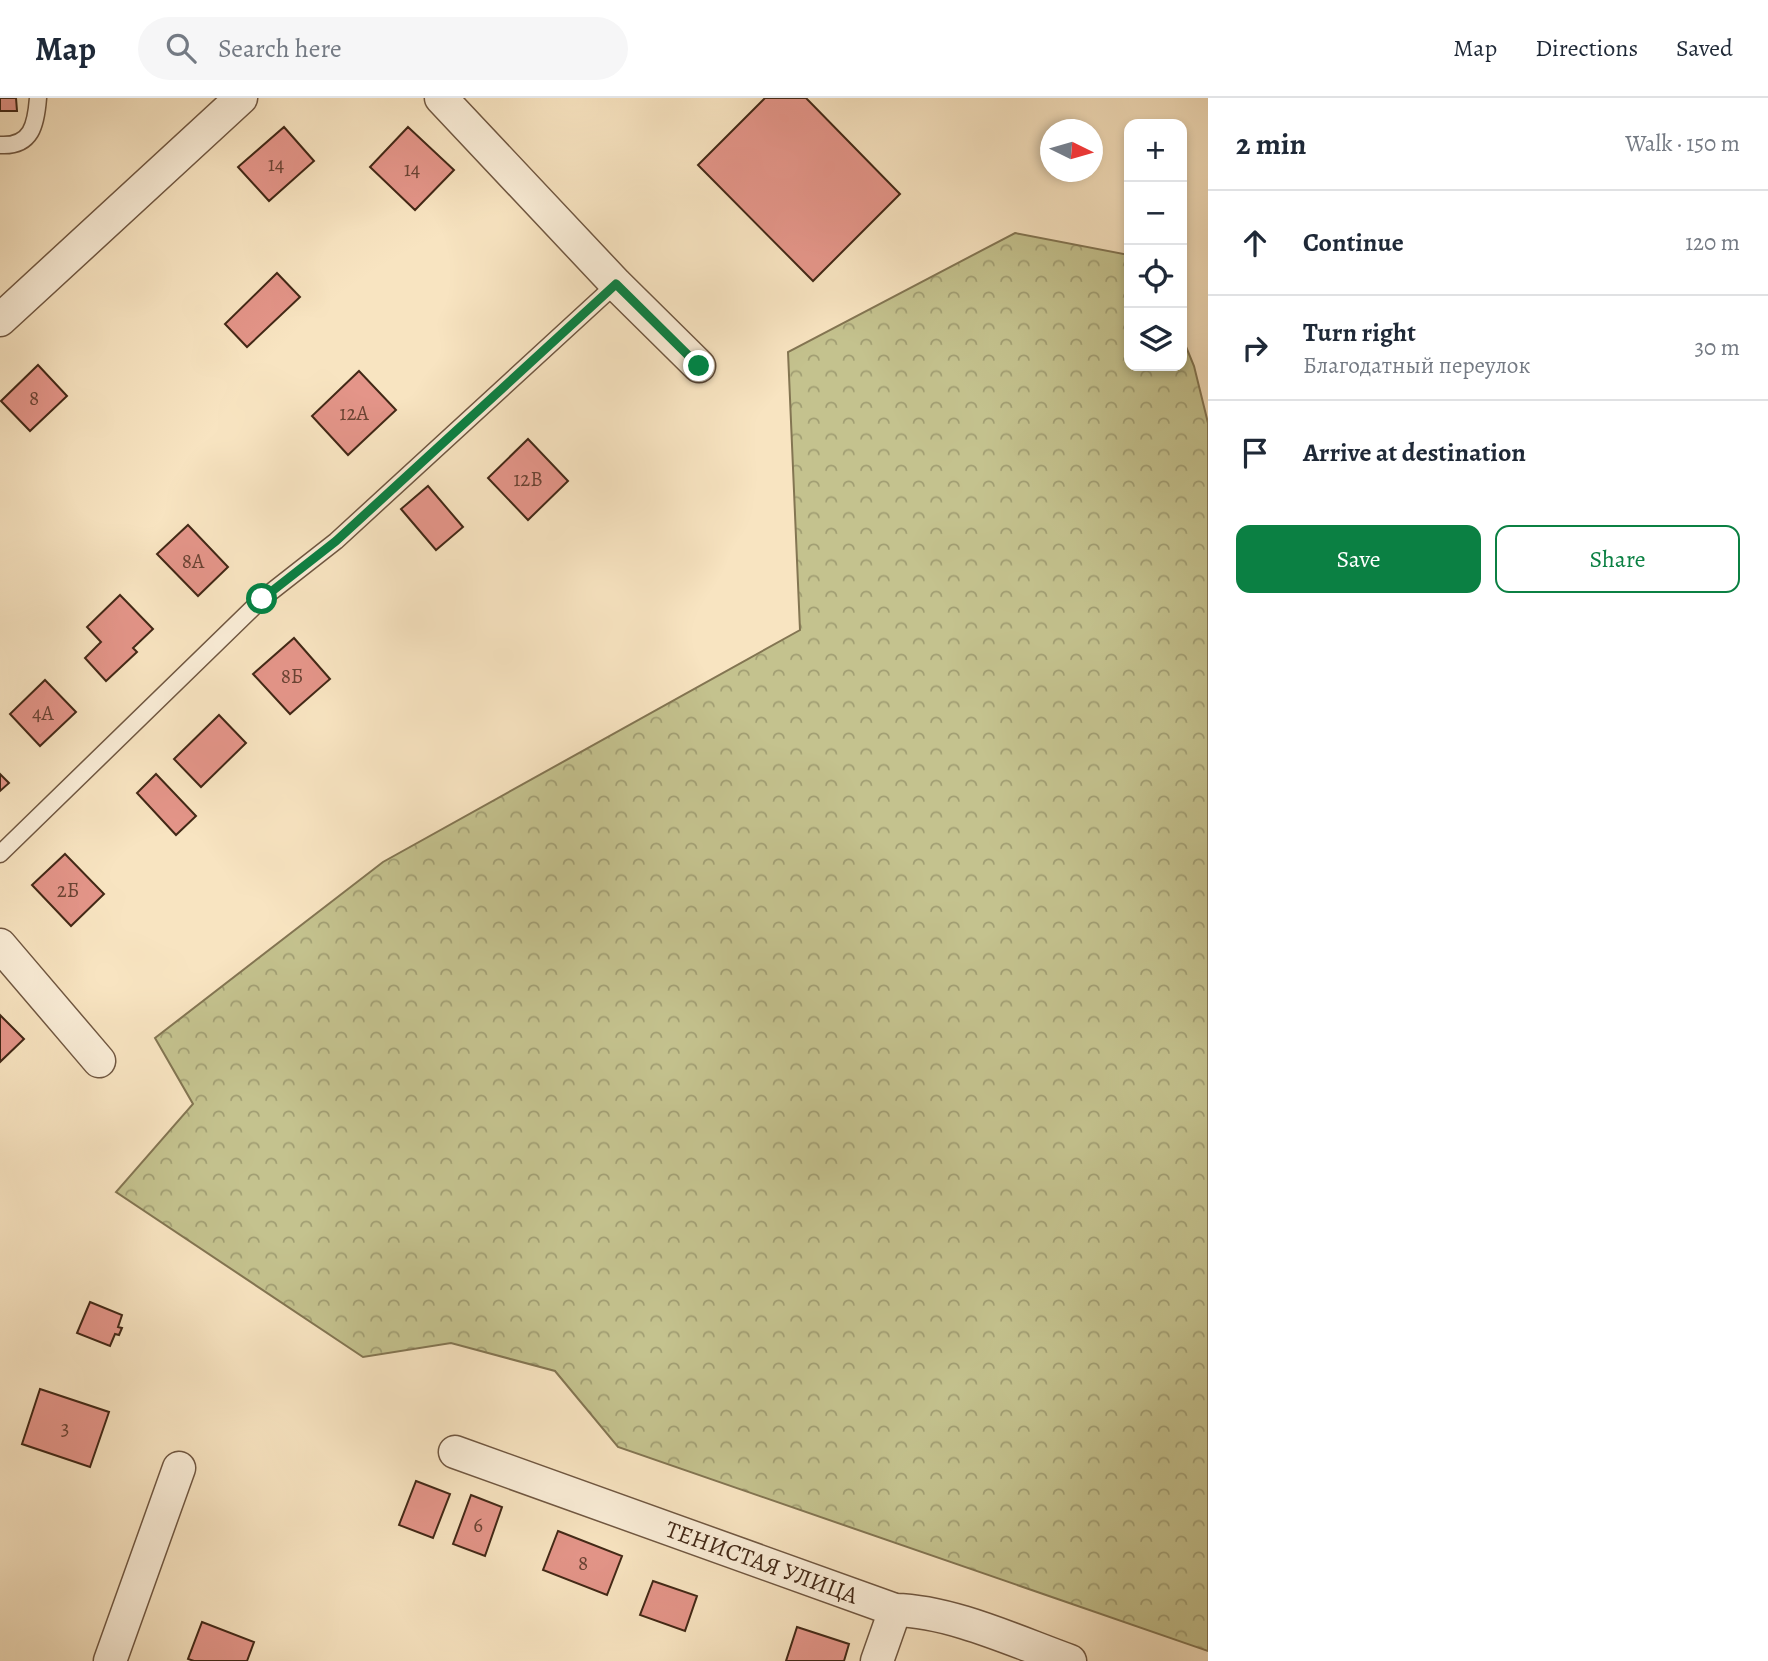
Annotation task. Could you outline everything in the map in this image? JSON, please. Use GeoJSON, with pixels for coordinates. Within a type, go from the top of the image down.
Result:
{"type":"FeatureCollection","features":[{"type":"Feature","properties":{"kind":"street"},"geometry":{"type":"LineString","coordinates":[[0,320],[241,98]]}},
{"type":"Feature","properties":{"kind":"street"},"geometry":{"type":"LineString","coordinates":[[441,98],[616,284],[699,366]]}},
{"type":"Feature","properties":{"kind":"street"},"geometry":{"type":"LineString","coordinates":[[2,949],[99,1061]]}},
{"type":"Feature","properties":{"kind":"street","name":"ТЕНИСТАЯ УЛИЦА"},"geometry":{"type":"LineString","coordinates":[[455,1452],[895,1610],[913,1610],[946,1617],[1070,1661]]}},
{"type":"Feature","properties":{"kind":"street"},"geometry":{"type":"LineString","coordinates":[[110,1661],[179,1468]]}},
{"type":"Feature","properties":{"kind":"street"},"geometry":{"type":"LineString","coordinates":[[877,1661],[895,1610]]}},
{"type":"Feature","properties":{"kind":"lane"},"geometry":{"type":"LineString","coordinates":[[0,145],[21,142],[31,134],[38,98]]}},
{"type":"Feature","properties":{"kind":"lane"},"geometry":{"type":"LineString","coordinates":[[0,854],[262,599],[336,541],[616,284]]}},
{"type":"Feature","properties":{"kind":"green space"},"geometry":{"type":"Polygon","coordinates":[[[1015,233],[1124,254],[1124,371],[1187,371],[1187,349],[1194,366],[1208,423],[1208,1651],[618,1447],[555,1371],[451,1343],[363,1357],[116,1192],[193,1104],[155,1038],[383,862],[800,630],[788,352],[1015,233]]]}},
{"type":"Feature","properties":{"kind":"building"},"geometry":{"type":"Polygon","coordinates":[[[0,98],[16,98],[17,111],[0,111],[0,98]]]}},
{"type":"Feature","properties":{"kind":"building"},"geometry":{"type":"Polygon","coordinates":[[[765,98],[806,98],[900,194],[813,281],[698,165],[765,98]]]}},
{"type":"Feature","properties":{"kind":"building"},"geometry":{"type":"Polygon","coordinates":[[[284,127],[314,161],[269,201],[238,167],[284,127]]]}},
{"type":"Feature","properties":{"kind":"building"},"geometry":{"type":"Polygon","coordinates":[[[408,127],[454,170],[415,210],[370,167],[408,127]]]}},
{"type":"Feature","properties":{"kind":"building"},"geometry":{"type":"Polygon","coordinates":[[[277,273],[300,297],[247,347],[225,324],[277,273]]]}},
{"type":"Feature","properties":{"kind":"building"},"geometry":{"type":"Polygon","coordinates":[[[38,365],[67,396],[30,431],[1,401],[38,365]]]}},
{"type":"Feature","properties":{"kind":"building"},"geometry":{"type":"Polygon","coordinates":[[[359,371],[396,410],[348,455],[312,416],[359,371]]]}},
{"type":"Feature","properties":{"kind":"building"},"geometry":{"type":"Polygon","coordinates":[[[528,439],[568,481],[528,520],[488,478],[528,439]]]}},
{"type":"Feature","properties":{"kind":"building"},"geometry":{"type":"Polygon","coordinates":[[[428,486],[463,527],[436,550],[401,509],[428,486]]]}},
{"type":"Feature","properties":{"kind":"building"},"geometry":{"type":"Polygon","coordinates":[[[188,525],[228,567],[198,596],[157,554],[188,525]]]}},
{"type":"Feature","properties":{"kind":"building"},"geometry":{"type":"Polygon","coordinates":[[[120,595],[153,629],[133,648],[137,652],[106,681],[85,658],[101,642],[87,627],[120,595]]]}},
{"type":"Feature","properties":{"kind":"building"},"geometry":{"type":"Polygon","coordinates":[[[294,638],[330,679],[290,714],[253,674],[294,638]]]}},
{"type":"Feature","properties":{"kind":"building"},"geometry":{"type":"Polygon","coordinates":[[[45,680],[76,712],[40,746],[10,714],[45,680]]]}},
{"type":"Feature","properties":{"kind":"building"},"geometry":{"type":"Polygon","coordinates":[[[219,715],[246,743],[201,787],[174,759],[219,715]]]}},
{"type":"Feature","properties":{"kind":"building"},"geometry":{"type":"Polygon","coordinates":[[[0,774],[9,783],[0,791],[0,774]]]}},
{"type":"Feature","properties":{"kind":"building"},"geometry":{"type":"Polygon","coordinates":[[[156,774],[196,816],[176,835],[137,793],[156,774]]]}},
{"type":"Feature","properties":{"kind":"building"},"geometry":{"type":"Polygon","coordinates":[[[65,854],[104,894],[71,926],[32,885],[65,854]]]}},
{"type":"Feature","properties":{"kind":"building"},"geometry":{"type":"Polygon","coordinates":[[[0,1015],[24,1039],[0,1062],[0,1015]]]}},
{"type":"Feature","properties":{"kind":"building"},"geometry":{"type":"Polygon","coordinates":[[[90,1302],[122,1315],[118,1327],[122,1328],[119,1335],[115,1334],[110,1346],[77,1333],[90,1302]]]}},
{"type":"Feature","properties":{"kind":"building"},"geometry":{"type":"Polygon","coordinates":[[[40,1389],[109,1412],[90,1467],[22,1444],[40,1389]]]}},
{"type":"Feature","properties":{"kind":"building"},"geometry":{"type":"Polygon","coordinates":[[[416,1481],[450,1494],[433,1538],[399,1525],[416,1481]]]}},
{"type":"Feature","properties":{"kind":"building"},"geometry":{"type":"Polygon","coordinates":[[[471,1495],[502,1507],[485,1556],[453,1544],[471,1495]]]}},
{"type":"Feature","properties":{"kind":"building"},"geometry":{"type":"Polygon","coordinates":[[[558,1531],[622,1556],[607,1595],[543,1570],[558,1531]]]}},
{"type":"Feature","properties":{"kind":"building"},"geometry":{"type":"Polygon","coordinates":[[[653,1581],[697,1596],[685,1631],[640,1615],[653,1581]]]}},
{"type":"Feature","properties":{"kind":"building"},"geometry":{"type":"Polygon","coordinates":[[[202,1622],[254,1642],[247,1661],[188,1659],[202,1622]]]}},
{"type":"Feature","properties":{"kind":"building"},"geometry":{"type":"Polygon","coordinates":[[[797,1627],[849,1644],[844,1661],[786,1661],[797,1627]]]}},
{"type":"Feature","properties":{"kind":"route"},"geometry":{"type":"LineString","coordinates":[[262,599],[336,541],[616,284],[699,366]]}}]}
